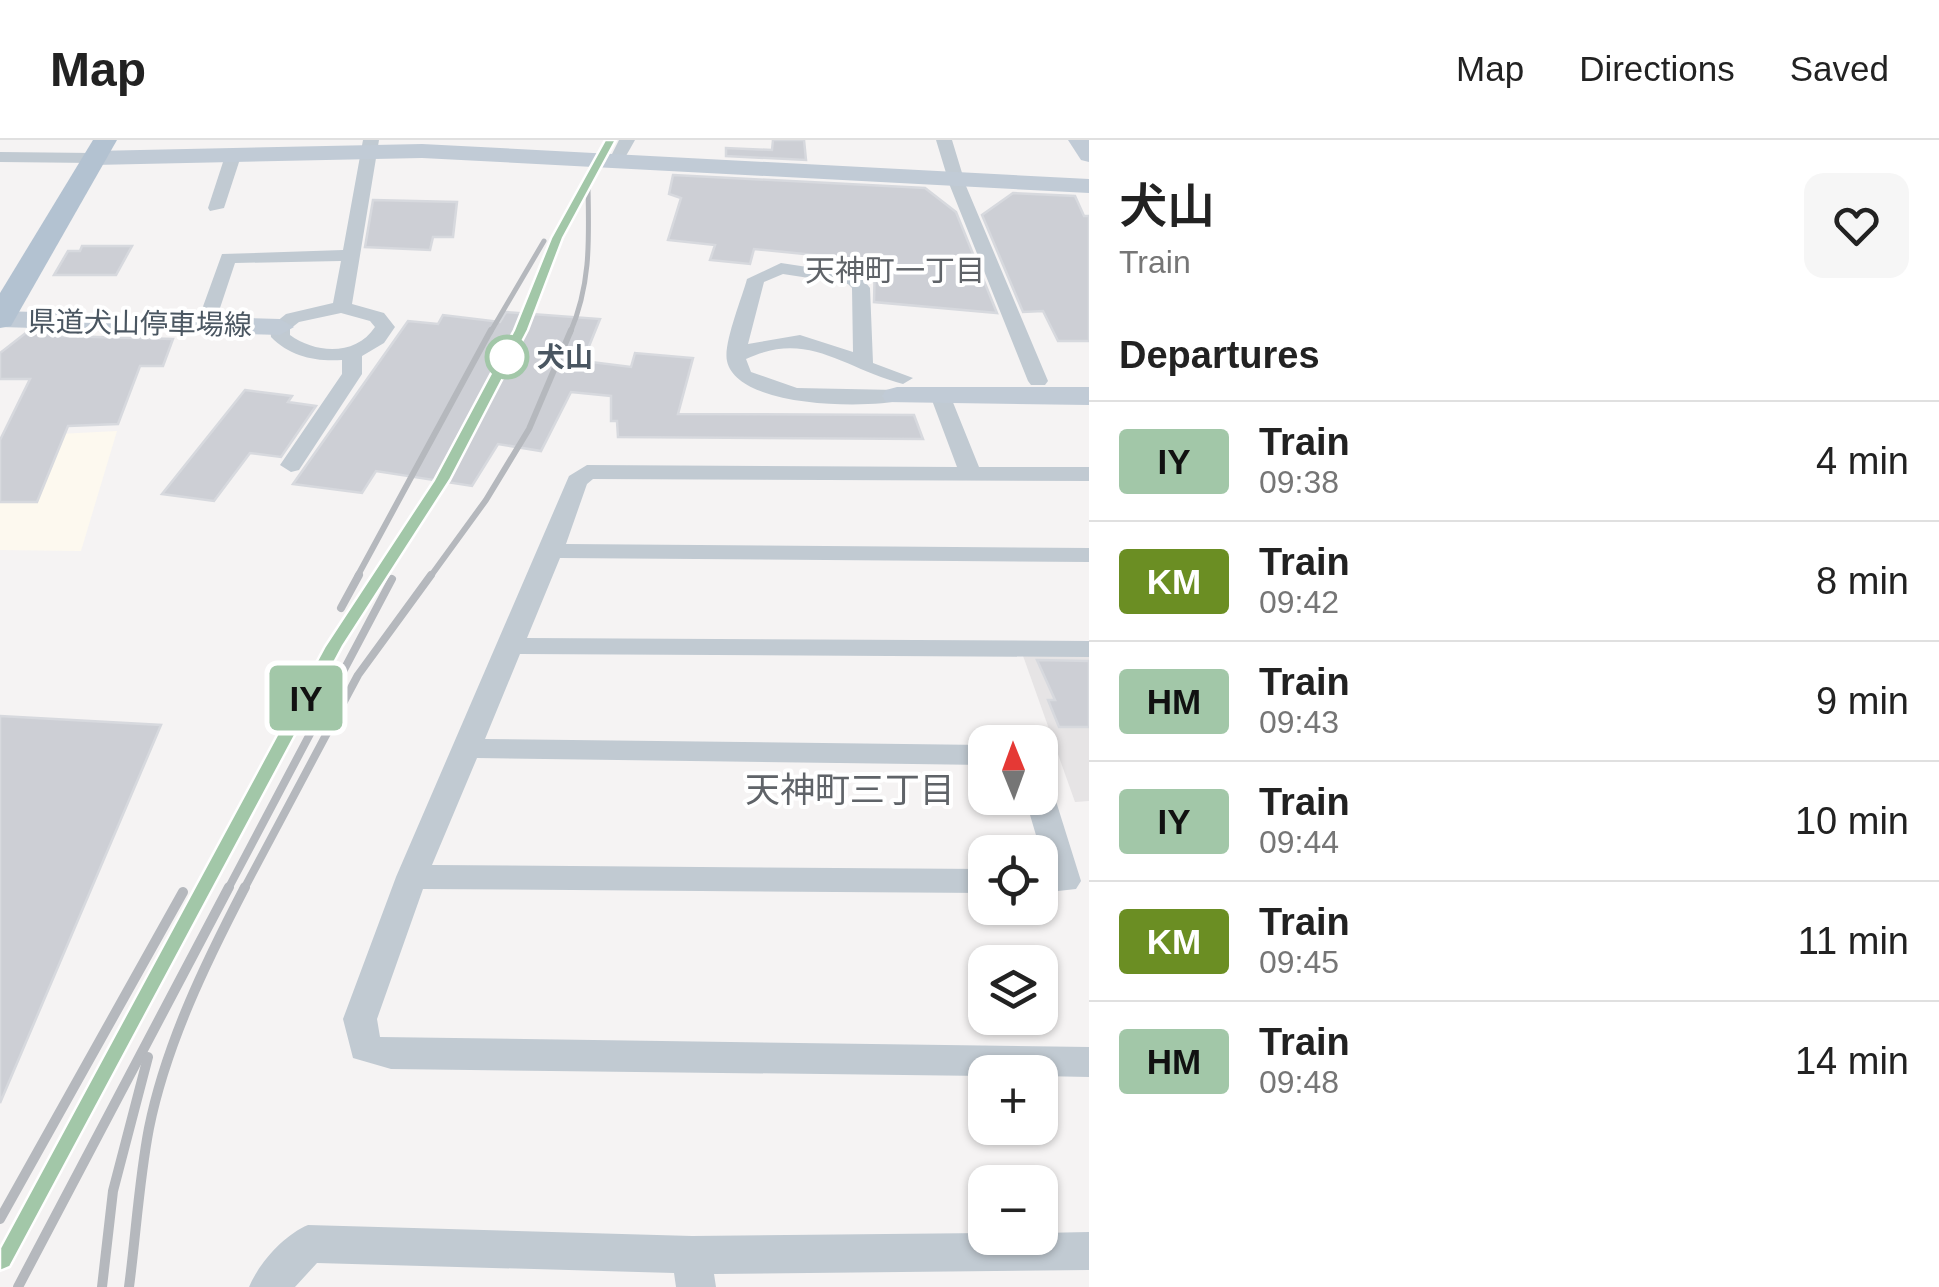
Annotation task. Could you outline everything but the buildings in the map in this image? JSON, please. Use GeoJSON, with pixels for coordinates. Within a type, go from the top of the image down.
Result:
{"type":"FeatureCollection","features":[{"type":"Feature","properties":{"kind":"main road"},"geometry":{"type":"LineString","coordinates":[[1078,140],[1089,155]]}},
{"type":"Feature","properties":{"kind":"main road"},"geometry":{"type":"LineString","coordinates":[[0,319],[99,149],[232,156],[369,146],[622,150],[955,179],[1089,186]]}},
{"type":"Feature","properties":{"kind":"main road","name":"県道犬山停車場線"},"geometry":{"type":"LineString","coordinates":[[0,319],[280,327]]}},
{"type":"Feature","properties":{"kind":"main road"},"geometry":{"type":"LineString","coordinates":[[900,387],[1089,381]]}},
{"type":"Feature","properties":{"kind":"main road"},"geometry":{"type":"LineString","coordinates":[[900,387],[940,396],[1089,396]]}},
{"type":"Feature","properties":{"kind":"street"},"geometry":{"type":"LineString","coordinates":[[944,140],[955,179],[1038,381]]}},
{"type":"Feature","properties":{"kind":"street"},"geometry":{"type":"LineString","coordinates":[[342,307],[369,146]]}},
{"type":"Feature","properties":{"kind":"street"},"geometry":{"type":"LineString","coordinates":[[0,158],[99,149]]}},
{"type":"Feature","properties":{"kind":"street"},"geometry":{"type":"LineString","coordinates":[[216,208],[232,156]]}},
{"type":"Feature","properties":{"kind":"street"},"geometry":{"type":"LineString","coordinates":[[206,323],[228,258],[352,255]]}},
{"type":"Feature","properties":{"kind":"street"},"geometry":{"type":"LineString","coordinates":[[863,366],[861,288],[854,279],[842,274],[781,268],[756,279],[735,357],[742,375],[767,388],[791,394],[900,387]]}},
{"type":"Feature","properties":{"kind":"street"},"geometry":{"type":"LineString","coordinates":[[342,307],[378,317],[384,328],[380,339],[352,352],[309,353],[291,347],[280,337],[280,327],[293,318],[342,307]]}},
{"type":"Feature","properties":{"kind":"street"},"geometry":{"type":"LineString","coordinates":[[735,357],[766,343],[810,341],[833,346],[900,387]]}},
{"type":"Feature","properties":{"kind":"street"},"geometry":{"type":"LineString","coordinates":[[292,465],[352,374],[352,352]]}},
{"type":"Feature","properties":{"kind":"street"},"geometry":{"type":"LineString","coordinates":[[940,396],[970,473]]}},
{"type":"Feature","properties":{"kind":"street"},"geometry":{"type":"LineString","coordinates":[[1089,474],[587,472],[577,481],[412,877],[360,1019],[365,1048],[391,1054],[1089,1062]]}},
{"type":"Feature","properties":{"kind":"street"},"geometry":{"type":"LineString","coordinates":[[551,551],[1089,555]]}},
{"type":"Feature","properties":{"kind":"street"},"geometry":{"type":"LineString","coordinates":[[510,646],[1089,649]]}},
{"type":"Feature","properties":{"kind":"street"},"geometry":{"type":"LineString","coordinates":[[468,748],[968,755]]}},
{"type":"Feature","properties":{"kind":"street"},"geometry":{"type":"LineString","coordinates":[[1058,858],[1065,882],[1058,882]]}},
{"type":"Feature","properties":{"kind":"street"},"geometry":{"type":"LineString","coordinates":[[412,877],[968,881]]}},
{"type":"Feature","properties":{"kind":"street"},"geometry":{"type":"LineString","coordinates":[[269,1287],[308,1244],[694,1271],[1089,1252]]}},
{"type":"Feature","properties":{"kind":"shaded area"},"geometry":{"type":"Polygon","coordinates":[[[117,431],[81,551],[0,550],[0,437],[117,431]]]}},
{"type":"Feature","properties":{"kind":"shaded area"},"geometry":{"type":"Polygon","coordinates":[[[1089,652],[1089,801],[1075,802],[1058,754],[1058,725],[1048,725],[1022,653],[1089,652]]]}},
{"type":"Feature","properties":{"kind":"railway"},"geometry":{"type":"LineString","coordinates":[[520,333],[557,238],[610,140]]}},
{"type":"Feature","properties":{"kind":"railway"},"geometry":{"type":"LineString","coordinates":[[570,333],[585,279],[588,188]]}},
{"type":"Feature","properties":{"kind":"railway"},"geometry":{"type":"LineString","coordinates":[[490,333],[544,241]]}},
{"type":"Feature","properties":{"kind":"railway"},"geometry":{"type":"LineString","coordinates":[[357,577],[491,330]]}},
{"type":"Feature","properties":{"kind":"railway"},"geometry":{"type":"LineString","coordinates":[[379,577],[442,480],[521,330]]}},
{"type":"Feature","properties":{"kind":"railway"},"geometry":{"type":"LineString","coordinates":[[430,577],[486,500],[529,429],[571,330]]}},
{"type":"Feature","properties":{"kind":"railway"},"geometry":{"type":"LineString","coordinates":[[341,608],[359,575]]}},
{"type":"Feature","properties":{"kind":"railway"},"geometry":{"type":"LineString","coordinates":[[201,889],[334,646],[381,575]]}},
{"type":"Feature","properties":{"kind":"railway"},"geometry":{"type":"LineString","coordinates":[[244,889],[358,675],[431,575]]}},
{"type":"Feature","properties":{"kind":"railway"},"geometry":{"type":"LineString","coordinates":[[228,889],[392,579]]}},
{"type":"Feature","properties":{"kind":"railway"},"geometry":{"type":"LineString","coordinates":[[0,1258],[203,887]]}},
{"type":"Feature","properties":{"kind":"railway"},"geometry":{"type":"LineString","coordinates":[[18,1287],[229,887]]}},
{"type":"Feature","properties":{"kind":"railway"},"geometry":{"type":"LineString","coordinates":[[129,1287],[143,1167],[156,1097],[189,1004],[245,887]]}},
{"type":"Feature","properties":{"kind":"railway"},"geometry":{"type":"LineString","coordinates":[[0,1219],[183,892]]}},
{"type":"Feature","properties":{"kind":"railway"},"geometry":{"type":"LineString","coordinates":[[102,1287],[113,1191],[148,1057]]}},
{"type":"Feature","properties":{"kind":"train","name":"IY"},"geometry":{"type":"LineString","coordinates":[[0,1258],[39,1180],[334,646],[442,480],[521,330],[557,238],[610,140]]}},
{"type":"Feature","properties":{"kind":"place","name":"犬山"},"geometry":{"type":"Point","coordinates":[507,357]}},
{"type":"Feature","properties":{"kind":"district","name":"天神町一丁目"},"geometry":{"type":"Point","coordinates":[895,271]}},
{"type":"Feature","properties":{"kind":"district","name":"天神町三丁目"},"geometry":{"type":"Point","coordinates":[850,790]}}]}
